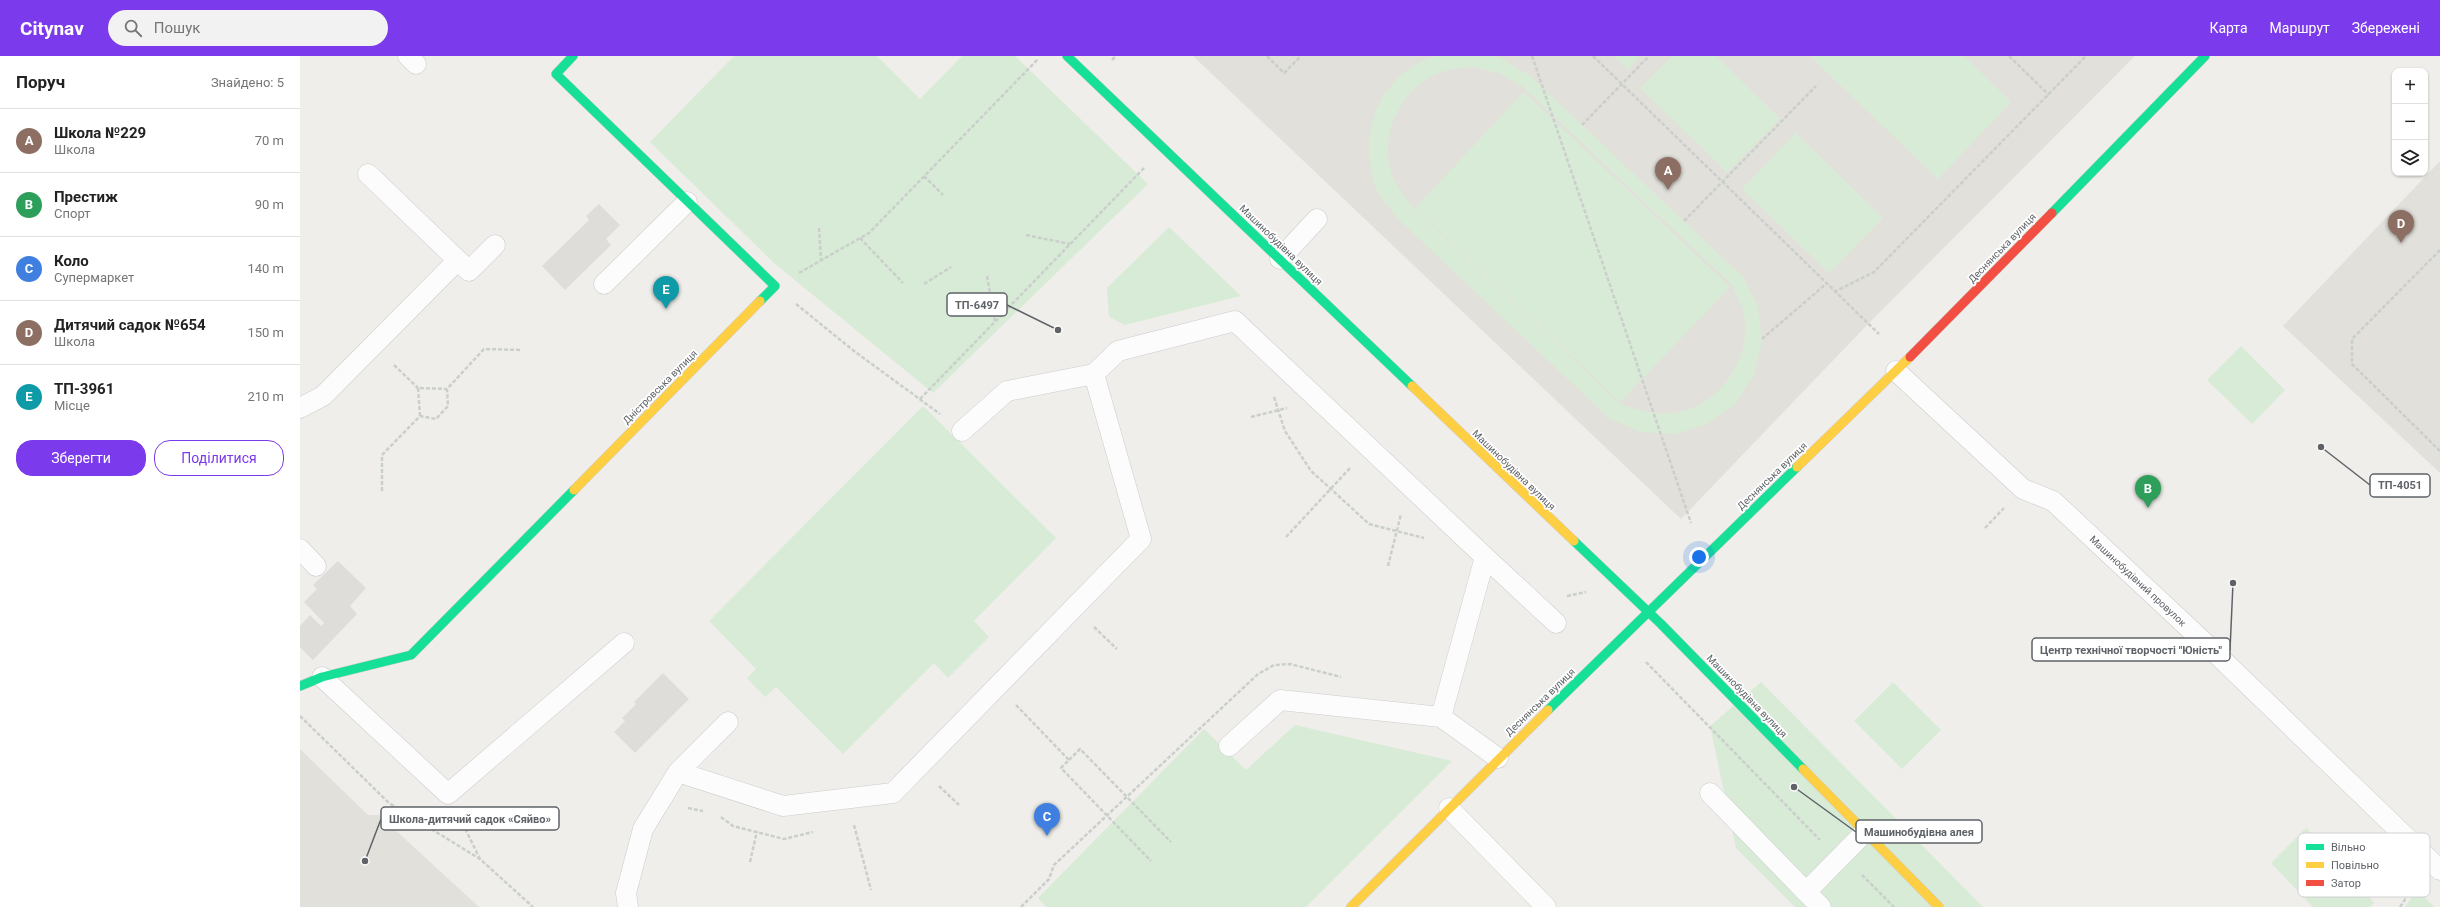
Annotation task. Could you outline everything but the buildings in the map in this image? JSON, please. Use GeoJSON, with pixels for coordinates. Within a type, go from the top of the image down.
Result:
{"type":"FeatureCollection","features":[{"type":"Feature","properties":{"kind":"street"},"geometry":{"type":"LineString","coordinates":[[573,56],[556,74],[775,286]]}},
{"type":"Feature","properties":{"kind":"street","name":"Машинобудівна вулиця"},"geometry":{"type":"LineString","coordinates":[[1067,56],[1648,612],[1939,907]]}},
{"type":"Feature","properties":{"kind":"street","name":"Деснянська вулиця"},"geometry":{"type":"LineString","coordinates":[[1351,907],[1498,758],[1896,371],[2205,56]]}},
{"type":"Feature","properties":{"kind":"street","name":"Дністровська вулиця"},"geometry":{"type":"LineString","coordinates":[[300,686],[322,677],[411,655],[775,286]]}},
{"type":"Feature","properties":{"kind":"lane"},"geometry":{"type":"LineString","coordinates":[[368,174],[469,271],[495,245]]}},
{"type":"Feature","properties":{"kind":"lane"},"geometry":{"type":"LineString","coordinates":[[604,284],[687,202]]}},
{"type":"Feature","properties":{"kind":"lane"},"geometry":{"type":"LineString","coordinates":[[1280,259],[1317,219]]}},
{"type":"Feature","properties":{"kind":"lane"},"geometry":{"type":"LineString","coordinates":[[300,408],[322,396],[458,261]]}},
{"type":"Feature","properties":{"kind":"lane"},"geometry":{"type":"LineString","coordinates":[[962,431],[1007,391],[1094,374],[1118,351],[1235,321],[1556,623]]}},
{"type":"Feature","properties":{"kind":"lane","name":"Машинобудівний провулок"},"geometry":{"type":"LineString","coordinates":[[1896,371],[2022,490],[2053,501],[2207,645],[2402,833]]}},
{"type":"Feature","properties":{"kind":"lane"},"geometry":{"type":"LineString","coordinates":[[678,772],[783,806],[893,794],[1141,539],[1094,374]]}},
{"type":"Feature","properties":{"kind":"lane"},"geometry":{"type":"LineString","coordinates":[[300,550],[316,566]]}},
{"type":"Feature","properties":{"kind":"lane"},"geometry":{"type":"LineString","coordinates":[[1441,717],[1485,557]]}},
{"type":"Feature","properties":{"kind":"lane"},"geometry":{"type":"LineString","coordinates":[[322,677],[448,794],[624,643]]}},
{"type":"Feature","properties":{"kind":"lane"},"geometry":{"type":"LineString","coordinates":[[1229,746],[1280,700],[1441,717],[1498,758]]}},
{"type":"Feature","properties":{"kind":"lane"},"geometry":{"type":"LineString","coordinates":[[628,907],[626,893],[643,829],[678,772],[728,722]]}},
{"type":"Feature","properties":{"kind":"lane"},"geometry":{"type":"LineString","coordinates":[[1710,793],[1821,907]]}},
{"type":"Feature","properties":{"kind":"lane"},"geometry":{"type":"LineString","coordinates":[[1449,808],[1546,907]]}},
{"type":"Feature","properties":{"kind":"lane"},"geometry":{"type":"LineString","coordinates":[[1806,892],[1864,832]]}},
{"type":"Feature","properties":{"kind":"lane","name":"Машинобудівний провулок"},"geometry":{"type":"LineString","coordinates":[[2430,860],[2440,870]]}},
{"type":"Feature","properties":{"kind":"path"},"geometry":{"type":"LineString","coordinates":[[926,403],[854,351],[775,286],[869,233],[1041,56]]}},
{"type":"Feature","properties":{"kind":"path"},"geometry":{"type":"LineString","coordinates":[[1267,56],[1284,73],[1301,56]]}},
{"type":"Feature","properties":{"kind":"path"},"geometry":{"type":"LineString","coordinates":[[1532,56],[1691,523]]}},
{"type":"Feature","properties":{"kind":"path"},"geometry":{"type":"LineString","coordinates":[[1593,56],[1834,292],[1879,334]]}},
{"type":"Feature","properties":{"kind":"path"},"geometry":{"type":"LineString","coordinates":[[1582,125],[1649,56]]}},
{"type":"Feature","properties":{"kind":"path"},"geometry":{"type":"LineString","coordinates":[[2009,56],[2048,95]]}},
{"type":"Feature","properties":{"kind":"path"},"geometry":{"type":"LineString","coordinates":[[1834,292],[1874,272],[2086,56]]}},
{"type":"Feature","properties":{"kind":"path"},"geometry":{"type":"LineString","coordinates":[[1684,221],[1816,86]]}},
{"type":"Feature","properties":{"kind":"path"},"geometry":{"type":"LineString","coordinates":[[920,399],[1146,166]]}},
{"type":"Feature","properties":{"kind":"path"},"geometry":{"type":"LineString","coordinates":[[924,176],[943,195]]}},
{"type":"Feature","properties":{"kind":"path"},"geometry":{"type":"LineString","coordinates":[[819,228],[821,260]]}},
{"type":"Feature","properties":{"kind":"path"},"geometry":{"type":"LineString","coordinates":[[1026,234],[1070,244]]}},
{"type":"Feature","properties":{"kind":"path"},"geometry":{"type":"LineString","coordinates":[[860,238],[903,282]]}},
{"type":"Feature","properties":{"kind":"path"},"geometry":{"type":"LineString","coordinates":[[2440,250],[2352,339],[2352,364],[2440,452]]}},
{"type":"Feature","properties":{"kind":"path"},"geometry":{"type":"LineString","coordinates":[[924,284],[951,267]]}},
{"type":"Feature","properties":{"kind":"path"},"geometry":{"type":"LineString","coordinates":[[987,276],[995,321]]}},
{"type":"Feature","properties":{"kind":"path"},"geometry":{"type":"LineString","coordinates":[[1762,339],[1826,284]]}},
{"type":"Feature","properties":{"kind":"path"},"geometry":{"type":"LineString","coordinates":[[374,345],[418,388],[420,416],[382,455],[382,491]]}},
{"type":"Feature","properties":{"kind":"path"},"geometry":{"type":"LineString","coordinates":[[420,416],[436,419],[448,406],[447,389],[484,349],[522,350]]}},
{"type":"Feature","properties":{"kind":"path"},"geometry":{"type":"LineString","coordinates":[[418,388],[447,389]]}},
{"type":"Feature","properties":{"kind":"path"},"geometry":{"type":"LineString","coordinates":[[1271,390],[1285,431],[1311,471],[1369,524],[1426,539]]}},
{"type":"Feature","properties":{"kind":"path"},"geometry":{"type":"LineString","coordinates":[[1286,537],[1369,447]]}},
{"type":"Feature","properties":{"kind":"path"},"geometry":{"type":"LineString","coordinates":[[1388,566],[1408,484]]}},
{"type":"Feature","properties":{"kind":"path"},"geometry":{"type":"LineString","coordinates":[[1088,631],[1097,623]]}},
{"type":"Feature","properties":{"kind":"path"},"geometry":{"type":"LineString","coordinates":[[1646,662],[1827,847],[1854,867],[1894,907]]}},
{"type":"Feature","properties":{"kind":"path"},"geometry":{"type":"LineString","coordinates":[[1021,907],[1049,879],[1054,865],[1126,796],[1263,671],[1274,665],[1290,664],[1343,677]]}},
{"type":"Feature","properties":{"kind":"path"},"geometry":{"type":"LineString","coordinates":[[1010,699],[1069,760]]}},
{"type":"Feature","properties":{"kind":"path"},"geometry":{"type":"LineString","coordinates":[[300,716],[389,803],[480,859],[533,907]]}},
{"type":"Feature","properties":{"kind":"path"},"geometry":{"type":"LineString","coordinates":[[1151,861],[1061,768],[1080,749],[1171,842]]}},
{"type":"Feature","properties":{"kind":"path"},"geometry":{"type":"LineString","coordinates":[[937,784],[940,781]]}},
{"type":"Feature","properties":{"kind":"path"},"geometry":{"type":"LineString","coordinates":[[448,794],[480,859]]}},
{"type":"Feature","properties":{"kind":"path"},"geometry":{"type":"LineString","coordinates":[[750,862],[765,800]]}},
{"type":"Feature","properties":{"kind":"path"},"geometry":{"type":"LineString","coordinates":[[686,808],[708,813]]}},
{"type":"Feature","properties":{"kind":"path"},"geometry":{"type":"LineString","coordinates":[[715,815],[723,818],[733,826],[784,839],[815,832]]}},
{"type":"Feature","properties":{"kind":"path"},"geometry":{"type":"LineString","coordinates":[[846,825],[861,822]]}},
{"type":"Feature","properties":{"kind":"path"},"geometry":{"type":"LineString","coordinates":[[854,823],[871,890]]}},
{"type":"Feature","properties":{"kind":"shaded area"},"geometry":{"type":"Polygon","coordinates":[[[1193,56],[2135,56],[1869,323],[1681,519],[1193,56]]]}},
{"type":"Feature","properties":{"kind":"shaded area"},"geometry":{"type":"Polygon","coordinates":[[[2440,161],[2440,473],[2283,326],[2426,176],[2428,176],[2428,174],[2440,161]]]}},
{"type":"Feature","properties":{"kind":"shaded area"},"geometry":{"type":"Polygon","coordinates":[[[599,204],[620,225],[606,239],[611,245],[565,290],[542,266],[589,220],[586,216],[599,204]]]}},
{"type":"Feature","properties":{"kind":"shaded area"},"geometry":{"type":"Polygon","coordinates":[[[338,561],[366,588],[350,606],[357,614],[313,660],[300,647],[300,626],[310,615],[321,626],[324,623],[304,602],[317,589],[313,585],[338,561]]]}},
{"type":"Feature","properties":{"kind":"shaded area"},"geometry":{"type":"Polygon","coordinates":[[[663,673],[689,699],[635,753],[614,732],[625,721],[622,718],[636,704],[634,702],[663,673]]]}},
{"type":"Feature","properties":{"kind":"shaded area"},"geometry":{"type":"Polygon","coordinates":[[[300,749],[368,815],[379,815],[479,907],[300,907],[300,749]]]}},
{"type":"Feature","properties":{"kind":"green space"},"geometry":{"type":"Polygon","coordinates":[[[734,56],[877,56],[920,99],[962,56],[1015,56],[1148,184],[933,393],[774,263],[650,142],[734,56]]]}},
{"type":"Feature","properties":{"kind":"green space"},"geometry":{"type":"Polygon","coordinates":[[[1434,56],[1494,56],[1501,58],[1529,75],[1743,277],[1758,307],[1762,342],[1754,375],[1735,404],[1707,424],[1675,434],[1640,432],[1609,418],[1395,216],[1376,188],[1371,172],[1369,140],[1372,124],[1377,108],[1395,81],[1416,64],[1434,56]],[[1472,67],[1448,70],[1429,78],[1415,88],[1404,101],[1390,132],[1388,149],[1390,166],[1398,188],[1411,205],[1619,403],[1645,411],[1672,413],[1689,409],[1705,402],[1719,391],[1730,377],[1744,345],[1745,327],[1743,310],[1732,285],[1523,87],[1499,73],[1472,67]]]}},
{"type":"Feature","properties":{"kind":"green space"},"geometry":{"type":"Polygon","coordinates":[[[1614,56],[1640,56],[1628,69],[1614,56]]]}},
{"type":"Feature","properties":{"kind":"green space"},"geometry":{"type":"Polygon","coordinates":[[[1672,56],[1716,56],[1780,119],[1727,172],[1640,88],[1672,56]]]}},
{"type":"Feature","properties":{"kind":"green space"},"geometry":{"type":"Polygon","coordinates":[[[1810,56],[1964,56],[2011,102],[1938,179],[1810,56]]]}},
{"type":"Feature","properties":{"kind":"green space"},"geometry":{"type":"Polygon","coordinates":[[[1524,92],[1730,287],[1620,402],[1415,208],[1524,92]]]}},
{"type":"Feature","properties":{"kind":"green space"},"geometry":{"type":"Polygon","coordinates":[[[1796,133],[1883,218],[1829,273],[1742,189],[1796,133]]]}},
{"type":"Feature","properties":{"kind":"green space"},"geometry":{"type":"Polygon","coordinates":[[[1169,227],[1241,296],[1125,325],[1109,317],[1107,288],[1169,227]]]}},
{"type":"Feature","properties":{"kind":"green space"},"geometry":{"type":"Polygon","coordinates":[[[2241,346],[2285,390],[2252,424],[2207,380],[2241,346]]]}},
{"type":"Feature","properties":{"kind":"green space"},"geometry":{"type":"Polygon","coordinates":[[[923,406],[1056,538],[974,621],[989,637],[948,678],[934,663],[843,754],[776,687],[765,697],[747,678],[756,669],[709,621],[923,406]]]}},
{"type":"Feature","properties":{"kind":"green space"},"geometry":{"type":"Polygon","coordinates":[[[1761,682],[1983,907],[1795,907],[1736,848],[1710,726],[1761,682]]]}},
{"type":"Feature","properties":{"kind":"green space"},"geometry":{"type":"Polygon","coordinates":[[[1893,682],[1941,730],[1902,769],[1854,721],[1893,682]]]}},
{"type":"Feature","properties":{"kind":"green space"},"geometry":{"type":"Polygon","coordinates":[[[1295,725],[1452,761],[1306,907],[1046,907],[1038,898],[1204,729],[1246,770],[1295,725]]]}},
{"type":"Feature","properties":{"kind":"green space"},"geometry":{"type":"Polygon","coordinates":[[[2306,828],[2311,833],[2301,833],[2306,828]]]}},
{"type":"Feature","properties":{"kind":"green space"},"geometry":{"type":"Polygon","coordinates":[[[2298,836],[2298,891],[2271,863],[2298,836]]]}},
{"type":"Feature","properties":{"kind":"green space"},"geometry":{"type":"Polygon","coordinates":[[[2303,897],[2369,897],[2374,903],[2370,907],[2313,907],[2303,897]]]}},
{"type":"Feature","properties":{"kind":"green space"},"geometry":{"type":"Polygon","coordinates":[[[2412,897],[2425,897],[2434,907],[2405,907],[2412,897]]]}},
{"type":"Feature","properties":{"kind":"traffic: fast"},"geometry":{"type":"LineString","coordinates":[[573,56],[556,74],[775,286],[760,301]]}},
{"type":"Feature","properties":{"kind":"traffic: fast"},"geometry":{"type":"LineString","coordinates":[[1067,56],[1412,386]]}},
{"type":"Feature","properties":{"kind":"traffic: fast"},"geometry":{"type":"LineString","coordinates":[[2052,213],[2205,56]]}},
{"type":"Feature","properties":{"kind":"traffic: fast"},"geometry":{"type":"LineString","coordinates":[[1548,710],[1797,467]]}},
{"type":"Feature","properties":{"kind":"traffic: fast"},"geometry":{"type":"LineString","coordinates":[[300,686],[322,677],[411,655],[574,490]]}},
{"type":"Feature","properties":{"kind":"traffic: fast"},"geometry":{"type":"LineString","coordinates":[[1574,541],[1661,624],[1803,769]]}},
{"type":"Feature","properties":{"kind":"traffic: slow"},"geometry":{"type":"LineString","coordinates":[[574,490],[760,301]]}},
{"type":"Feature","properties":{"kind":"traffic: slow"},"geometry":{"type":"LineString","coordinates":[[1797,467],[1910,357]]}},
{"type":"Feature","properties":{"kind":"traffic: slow"},"geometry":{"type":"LineString","coordinates":[[1412,386],[1574,541]]}},
{"type":"Feature","properties":{"kind":"traffic: slow"},"geometry":{"type":"LineString","coordinates":[[1351,907],[1548,710]]}},
{"type":"Feature","properties":{"kind":"traffic: slow"},"geometry":{"type":"LineString","coordinates":[[1803,769],[1939,907]]}},
{"type":"Feature","properties":{"kind":"traffic: jam"},"geometry":{"type":"LineString","coordinates":[[1910,357],[2052,213]]}},
{"type":"Feature","properties":{"kind":"place","name":"Школа №229"},"geometry":{"type":"Point","coordinates":[1668,190]}},
{"type":"Feature","properties":{"kind":"place","name":"Дитячий садок №654"},"geometry":{"type":"Point","coordinates":[2401,243]}},
{"type":"Feature","properties":{"kind":"place","name":"ТП-3961"},"geometry":{"type":"Point","coordinates":[666,309]}},
{"type":"Feature","properties":{"kind":"place","name":"ТП-6497"},"geometry":{"type":"Point","coordinates":[1058,330]}},
{"type":"Feature","properties":{"kind":"place","name":"ТП-4051"},"geometry":{"type":"Point","coordinates":[2321,447]}},
{"type":"Feature","properties":{"kind":"place","name":"Престиж"},"geometry":{"type":"Point","coordinates":[2148,508]}},
{"type":"Feature","properties":{"kind":"place","name":"Центр технічної творчості \"Юність\""},"geometry":{"type":"Point","coordinates":[2233,583]}},
{"type":"Feature","properties":{"kind":"place","name":"Машинобудівна алея"},"geometry":{"type":"Point","coordinates":[1794,787]}},
{"type":"Feature","properties":{"kind":"place","name":"Коло"},"geometry":{"type":"Point","coordinates":[1047,836]}},
{"type":"Feature","properties":{"kind":"place","name":"Школа-дитячий садок «Сяйво»"},"geometry":{"type":"Point","coordinates":[365,861]}}]}
